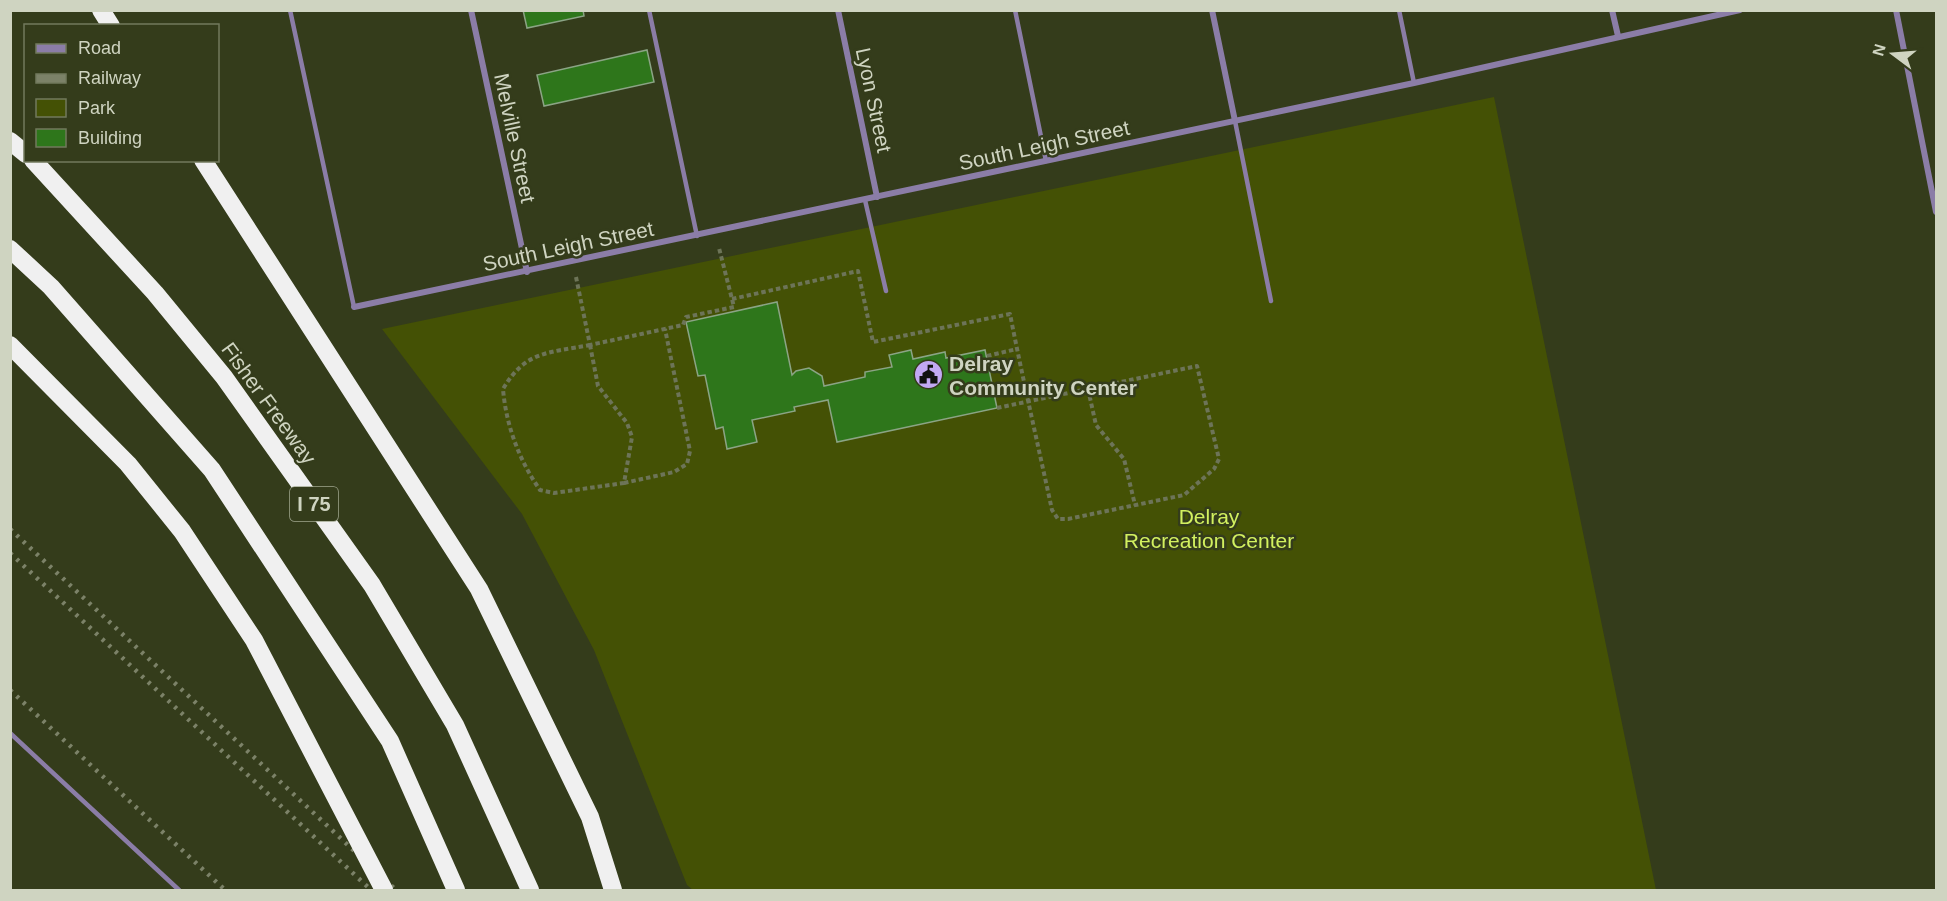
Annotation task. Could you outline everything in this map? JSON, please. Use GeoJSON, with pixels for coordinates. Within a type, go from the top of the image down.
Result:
{"type":"FeatureCollection","features":[{"type":"Feature","properties":{"kind":"highway"},"geometry":{"type":"LineString","coordinates":[[101,10],[110,24]]}},
{"type":"Feature","properties":{"kind":"highway"},"geometry":{"type":"LineString","coordinates":[[10,141],[24,152]]}},
{"type":"Feature","properties":{"kind":"highway","name":"Fisher Freeway"},"geometry":{"type":"LineString","coordinates":[[35,162],[147,284],[224,377],[372,585],[455,725],[530,891]]}},
{"type":"Feature","properties":{"kind":"highway"},"geometry":{"type":"LineString","coordinates":[[204,162],[479,589],[590,817],[613,891]]}},
{"type":"Feature","properties":{"kind":"highway"},"geometry":{"type":"LineString","coordinates":[[10,249],[51,287],[212,470],[390,741],[456,891]]}},
{"type":"Feature","properties":{"kind":"highway"},"geometry":{"type":"LineString","coordinates":[[10,345],[128,464],[182,531],[254,640],[384,891]]}},
{"type":"Feature","properties":{"kind":"street","name":"Melville Street"},"geometry":{"type":"LineString","coordinates":[[471,10],[527,273]]}},
{"type":"Feature","properties":{"kind":"street","name":"Lyon Street"},"geometry":{"type":"LineString","coordinates":[[838,10],[877,197]]}},
{"type":"Feature","properties":{"kind":"street"},"geometry":{"type":"LineString","coordinates":[[1212,10],[1235,121]]}},
{"type":"Feature","properties":{"kind":"street"},"geometry":{"type":"LineString","coordinates":[[1612,10],[1618,36]]}},
{"type":"Feature","properties":{"kind":"street","name":"South Leigh Street"},"geometry":{"type":"LineString","coordinates":[[354,307],[527,273],[1414,83],[1740,10]]}},
{"type":"Feature","properties":{"kind":"street"},"geometry":{"type":"LineString","coordinates":[[1896,10],[1936,212]]}},
{"type":"Feature","properties":{"kind":"lane"},"geometry":{"type":"LineString","coordinates":[[290,10],[354,307]]}},
{"type":"Feature","properties":{"kind":"lane"},"geometry":{"type":"LineString","coordinates":[[649,10],[697,236]]}},
{"type":"Feature","properties":{"kind":"lane"},"geometry":{"type":"LineString","coordinates":[[1015,10],[1046,161]]}},
{"type":"Feature","properties":{"kind":"lane"},"geometry":{"type":"LineString","coordinates":[[1399,10],[1414,83]]}},
{"type":"Feature","properties":{"kind":"lane"},"geometry":{"type":"LineString","coordinates":[[1235,121],[1272,301]]}},
{"type":"Feature","properties":{"kind":"lane"},"geometry":{"type":"LineString","coordinates":[[866,200],[886,291]]}},
{"type":"Feature","properties":{"kind":"lane"},"geometry":{"type":"LineString","coordinates":[[10,733],[179,891]]}},
{"type":"Feature","properties":{"kind":"path"},"geometry":{"type":"LineString","coordinates":[[665,329],[690,451],[687,464],[674,472],[624,483],[554,493],[540,490],[529,474],[510,433],[504,409],[503,389],[510,376],[529,357],[683,325],[686,317],[734,308],[719,248]]}},
{"type":"Feature","properties":{"kind":"path"},"geometry":{"type":"LineString","coordinates":[[732,299],[858,271],[873,342],[1010,314],[1017,349],[1029,402],[1052,510],[1058,519],[1068,519],[1184,495],[1209,474],[1219,459],[1197,366],[1029,402],[998,408]]}},
{"type":"Feature","properties":{"kind":"path"},"geometry":{"type":"LineString","coordinates":[[576,278],[598,386],[627,423],[632,437],[624,471],[624,483]]}},
{"type":"Feature","properties":{"kind":"path"},"geometry":{"type":"LineString","coordinates":[[987,356],[1017,349]]}},
{"type":"Feature","properties":{"kind":"path"},"geometry":{"type":"LineString","coordinates":[[1088,389],[1096,425],[1124,459],[1135,506]]}},
{"type":"Feature","properties":{"kind":"green space","name":"Delray Recreation Center"},"geometry":{"type":"Polygon","coordinates":[[[1494,97],[1656,890],[693,890],[687,885],[594,650],[522,514],[382,329],[1494,97]]]}},
{"type":"Feature","properties":{"kind":"building"},"geometry":{"type":"Polygon","coordinates":[[[523,10],[583,10],[584,16],[527,28],[523,10]]]}},
{"type":"Feature","properties":{"kind":"building"},"geometry":{"type":"Polygon","coordinates":[[[647,50],[654,82],[544,106],[537,75],[647,50]]]}},
{"type":"Feature","properties":{"kind":"building","name":"Delray Community Center"},"geometry":{"type":"Polygon","coordinates":[[[777,302],[792,375],[796,371],[809,368],[822,376],[824,386],[865,377],[865,372],[892,367],[889,355],[911,350],[913,359],[945,352],[946,358],[985,350],[997,408],[837,442],[828,400],[794,407],[795,411],[752,420],[757,442],[727,449],[723,427],[716,429],[705,375],[698,376],[686,322],[777,302]]]}},
{"type":"Feature","properties":{"kind":"railway"},"geometry":{"type":"LineString","coordinates":[[10,529],[396,890]]}},
{"type":"Feature","properties":{"kind":"railway"},"geometry":{"type":"LineString","coordinates":[[10,553],[371,890]]}},
{"type":"Feature","properties":{"kind":"railway"},"geometry":{"type":"LineString","coordinates":[[10,690],[225,890]]}},
{"type":"Feature","properties":{"kind":"place","name":"Delray Community Center"},"geometry":{"type":"Point","coordinates":[928,375]}}]}
